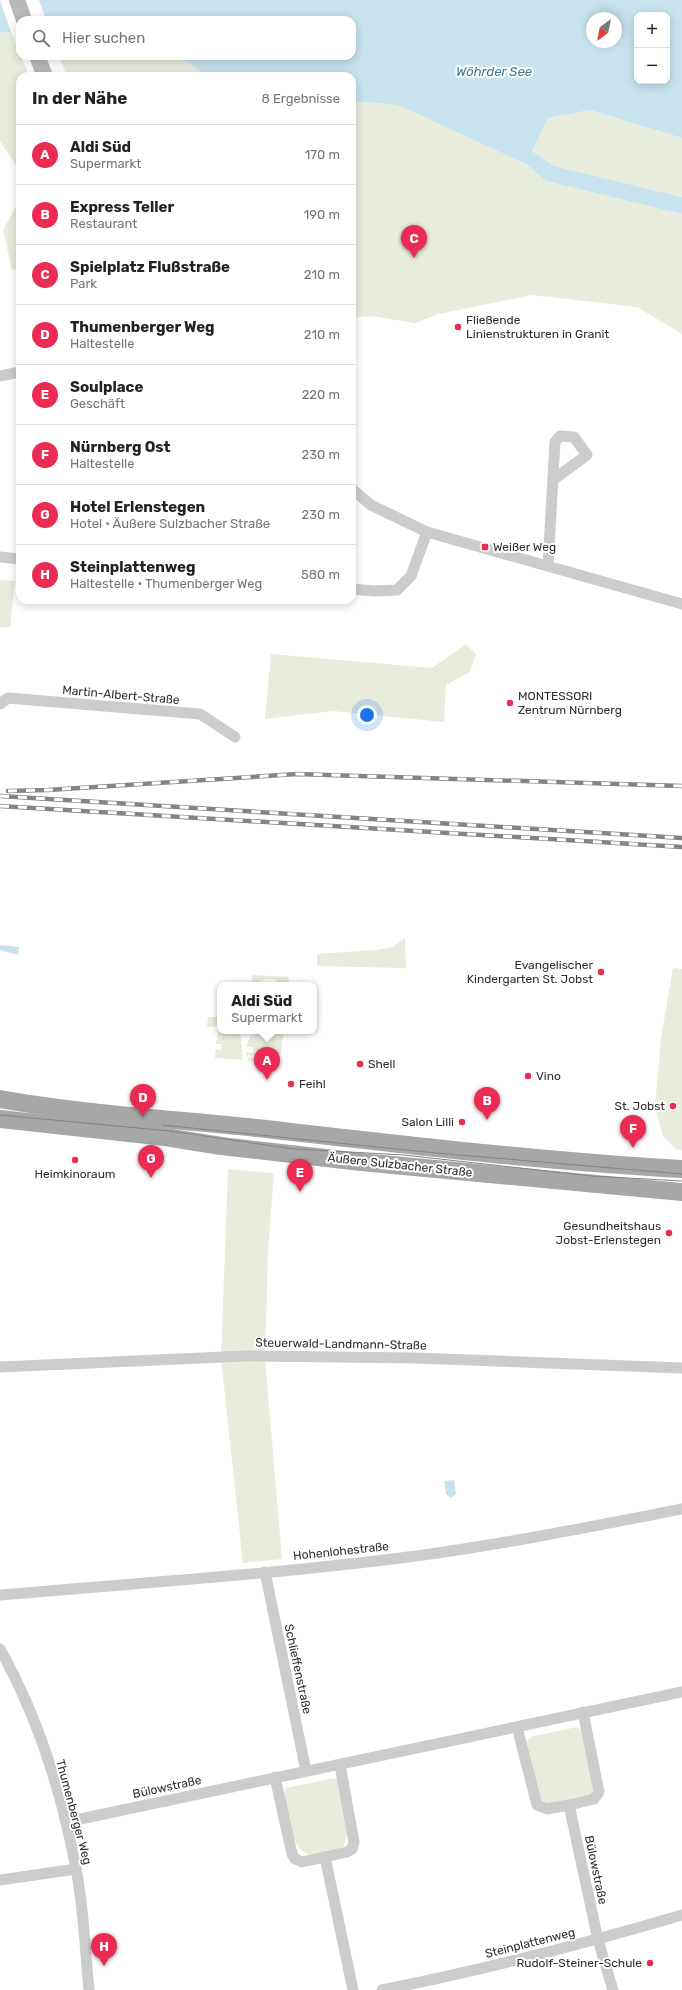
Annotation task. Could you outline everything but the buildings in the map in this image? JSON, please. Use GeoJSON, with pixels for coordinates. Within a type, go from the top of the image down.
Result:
{"type":"FeatureCollection","features":[{"type":"Feature","properties":{"kind":"main road","name":"Äußere Sulzbacher Straße"},"geometry":{"type":"LineString","coordinates":[[0,1099],[73,1110],[537,1158],[682,1169]]}},
{"type":"Feature","properties":{"kind":"main road","name":"Äußere Sulzbacher Straße"},"geometry":{"type":"LineString","coordinates":[[0,1119],[165,1137],[200,1144],[255,1150],[537,1179],[682,1192]]}},
{"type":"Feature","properties":{"kind":"main road"},"geometry":{"type":"LineString","coordinates":[[537,1158],[537,1179]]}},
{"type":"Feature","properties":{"kind":"main road"},"geometry":{"type":"LineString","coordinates":[[591,1184],[593,1162]]}},
{"type":"Feature","properties":{"kind":"street"},"geometry":{"type":"LineString","coordinates":[[16,0],[22,16]]}},
{"type":"Feature","properties":{"kind":"street"},"geometry":{"type":"LineString","coordinates":[[39,60],[43,72]]}},
{"type":"Feature","properties":{"kind":"street"},"geometry":{"type":"LineString","coordinates":[[0,376],[16,373]]}},
{"type":"Feature","properties":{"kind":"street"},"geometry":{"type":"LineString","coordinates":[[548,565],[553,480]]}},
{"type":"Feature","properties":{"kind":"street"},"geometry":{"type":"LineString","coordinates":[[356,492],[372,505],[427,532],[682,604]]}},
{"type":"Feature","properties":{"kind":"street"},"geometry":{"type":"LineString","coordinates":[[356,589],[374,591],[397,590],[411,576],[427,532]]}},
{"type":"Feature","properties":{"kind":"street"},"geometry":{"type":"LineString","coordinates":[[0,557],[16,559]]}},
{"type":"Feature","properties":{"kind":"street","name":"Martin-Albert-Straße"},"geometry":{"type":"LineString","coordinates":[[0,704],[8,698],[200,714],[235,737]]}},
{"type":"Feature","properties":{"kind":"street","name":"Steuerwald-Landmann-Straße"},"geometry":{"type":"LineString","coordinates":[[0,1367],[246,1356],[416,1358],[682,1368]]}},
{"type":"Feature","properties":{"kind":"street","name":"Hohenlohestraße"},"geometry":{"type":"LineString","coordinates":[[0,1595],[265,1572],[417,1556],[552,1534],[682,1509]]}},
{"type":"Feature","properties":{"kind":"street","name":"Schlieffenstraße"},"geometry":{"type":"LineString","coordinates":[[265,1572],[306,1771]]}},
{"type":"Feature","properties":{"kind":"street","name":"Thumenberger Weg"},"geometry":{"type":"LineString","coordinates":[[0,1649],[23,1693],[54,1778],[66,1822],[82,1903],[89,1990]]}},
{"type":"Feature","properties":{"kind":"street","name":"Bülowstraße"},"geometry":{"type":"LineString","coordinates":[[66,1822],[682,1692]]}},
{"type":"Feature","properties":{"kind":"street"},"geometry":{"type":"LineString","coordinates":[[517,1727],[537,1805],[547,1809],[570,1805],[594,1799],[599,1792],[583,1712]]}},
{"type":"Feature","properties":{"kind":"street"},"geometry":{"type":"LineString","coordinates":[[275,1777],[292,1854],[295,1860],[302,1862],[347,1852],[352,1849],[354,1842],[340,1765]]}},
{"type":"Feature","properties":{"kind":"street","name":"Bülowstraße"},"geometry":{"type":"LineString","coordinates":[[570,1805],[598,1940],[613,1990]]}},
{"type":"Feature","properties":{"kind":"street"},"geometry":{"type":"LineString","coordinates":[[325,1857],[353,1990]]}},
{"type":"Feature","properties":{"kind":"street"},"geometry":{"type":"LineString","coordinates":[[0,1880],[76,1869]]}},
{"type":"Feature","properties":{"kind":"street","name":"Steinplattenweg"},"geometry":{"type":"LineString","coordinates":[[382,1990],[518,1960],[598,1940],[682,1915]]}},
{"type":"Feature","properties":{"kind":"green space"},"geometry":{"type":"Polygon","coordinates":[[[11,32],[16,44],[16,60],[22,60],[27,72],[16,72],[16,165],[0,141],[0,33],[11,32]]]}},
{"type":"Feature","properties":{"kind":"green space"},"geometry":{"type":"Polygon","coordinates":[[[61,60],[184,60],[202,72],[65,72],[61,60]]]}},
{"type":"Feature","properties":{"kind":"green space"},"geometry":{"type":"Polygon","coordinates":[[[356,101],[398,105],[526,164],[546,181],[682,214],[682,334],[637,307],[532,295],[439,314],[415,323],[371,316],[356,318],[356,101]]]}},
{"type":"Feature","properties":{"kind":"green space"},"geometry":{"type":"Polygon","coordinates":[[[590,110],[682,138],[682,197],[554,166],[532,151],[548,118],[590,110]]]}},
{"type":"Feature","properties":{"kind":"green space"},"geometry":{"type":"Polygon","coordinates":[[[16,206],[16,269],[12,270],[3,230],[16,206]]]}},
{"type":"Feature","properties":{"kind":"green space"},"geometry":{"type":"Polygon","coordinates":[[[0,580],[15,581],[10,627],[0,627],[0,580]]]}},
{"type":"Feature","properties":{"kind":"green space"},"geometry":{"type":"Polygon","coordinates":[[[466,644],[476,654],[470,672],[446,685],[444,722],[333,711],[265,719],[271,654],[432,668],[466,644]]]}},
{"type":"Feature","properties":{"kind":"green space"},"geometry":{"type":"Polygon","coordinates":[[[405,938],[406,968],[317,966],[317,954],[377,950],[392,947],[405,938]]]}},
{"type":"Feature","properties":{"kind":"green space"},"geometry":{"type":"Polygon","coordinates":[[[673,968],[682,969],[682,1150],[677,1150],[663,1136],[655,1107],[661,1038],[673,968]]]}},
{"type":"Feature","properties":{"kind":"green space"},"geometry":{"type":"Polygon","coordinates":[[[253,975],[289,977],[288,982],[277,982],[276,980],[271,979],[260,982],[252,982],[253,975]]]}},
{"type":"Feature","properties":{"kind":"green space"},"geometry":{"type":"Polygon","coordinates":[[[208,1017],[217,1017],[217,1026],[207,1027],[208,1017]]]}},
{"type":"Feature","properties":{"kind":"green space"},"geometry":{"type":"Polygon","coordinates":[[[218,1034],[240,1034],[243,1060],[215,1058],[216,1049],[221,1050],[222,1044],[216,1044],[218,1034]]]}},
{"type":"Feature","properties":{"kind":"green space"},"geometry":{"type":"Polygon","coordinates":[[[254,1034],[284,1034],[281,1053],[272,1056],[267,1053],[253,1056],[246,1055],[246,1052],[253,1053],[253,1047],[246,1047],[250,1036],[254,1034]]]}},
{"type":"Feature","properties":{"kind":"green space"},"geometry":{"type":"Polygon","coordinates":[[[264,1056],[270,1059],[279,1058],[280,1065],[247,1061],[248,1058],[264,1056]]]}},
{"type":"Feature","properties":{"kind":"green space"},"geometry":{"type":"Polygon","coordinates":[[[228,1169],[274,1173],[268,1249],[265,1359],[282,1559],[243,1563],[221,1358],[228,1169]]]}},
{"type":"Feature","properties":{"kind":"green space"},"geometry":{"type":"Polygon","coordinates":[[[577,1727],[581,1730],[594,1791],[591,1795],[548,1806],[540,1802],[527,1742],[530,1737],[577,1727]]]}},
{"type":"Feature","properties":{"kind":"green space"},"geometry":{"type":"Polygon","coordinates":[[[334,1778],[338,1780],[348,1831],[344,1845],[340,1849],[310,1855],[297,1845],[290,1829],[284,1795],[286,1788],[334,1778]]]}},
{"type":"Feature","properties":{"kind":"water","name":"Wöhrder See"},"geometry":{"type":"Polygon","coordinates":[[[0,0],[682,0],[682,138],[590,110],[548,118],[532,151],[554,166],[682,197],[682,214],[546,181],[526,164],[398,105],[356,101],[356,72],[202,72],[184,60],[356,60],[356,16],[16,16],[16,31],[0,33],[0,0]]]}},
{"type":"Feature","properties":{"kind":"water"},"geometry":{"type":"Polygon","coordinates":[[[0,945],[19,947],[18,955],[0,950],[0,945]]]}},
{"type":"Feature","properties":{"kind":"water"},"geometry":{"type":"Polygon","coordinates":[[[454,1480],[456,1494],[451,1498],[446,1494],[444,1481],[454,1480]]]}},
{"type":"Feature","properties":{"kind":"pier"},"geometry":{"type":"Polygon","coordinates":[[[0,0],[39,0],[45,16],[16,16],[16,31],[11,32],[0,0]]]}},
{"type":"Feature","properties":{"kind":"tram line"},"geometry":{"type":"LineString","coordinates":[[0,1115],[170,1131],[294,1149],[404,1155],[592,1176],[682,1181]]}},
{"type":"Feature","properties":{"kind":"tram line"},"geometry":{"type":"LineString","coordinates":[[162,1125],[436,1153],[682,1174]]}},
{"type":"Feature","properties":{"kind":"railway"},"geometry":{"type":"LineString","coordinates":[[8,791],[48,790],[297,774],[682,786]]}},
{"type":"Feature","properties":{"kind":"railway"},"geometry":{"type":"LineString","coordinates":[[0,796],[682,838]]}},
{"type":"Feature","properties":{"kind":"railway"},"geometry":{"type":"LineString","coordinates":[[0,806],[682,847]]}},
{"type":"Feature","properties":{"kind":"place","name":"Spielplatz Flußstraße"},"geometry":{"type":"Point","coordinates":[414,258]}},
{"type":"Feature","properties":{"kind":"place","name":"Fließende Linienstrukturen in Granit"},"geometry":{"type":"Point","coordinates":[458,327]}},
{"type":"Feature","properties":{"kind":"place","name":"Weißer Weg"},"geometry":{"type":"Point","coordinates":[485,547]}},
{"type":"Feature","properties":{"kind":"place","name":"MONTESSORI Zentrum Nürnberg"},"geometry":{"type":"Point","coordinates":[510,703]}},
{"type":"Feature","properties":{"kind":"place","name":"Evangelischer Kindergarten St. Jobst"},"geometry":{"type":"Point","coordinates":[601,972]}},
{"type":"Feature","properties":{"kind":"place","name":"Shell"},"geometry":{"type":"Point","coordinates":[360,1064]}},
{"type":"Feature","properties":{"kind":"place","name":"Vino"},"geometry":{"type":"Point","coordinates":[528,1076]}},
{"type":"Feature","properties":{"kind":"place","name":"Aldi Süd"},"geometry":{"type":"Point","coordinates":[267,1080]}},
{"type":"Feature","properties":{"kind":"place","name":"Feihl"},"geometry":{"type":"Point","coordinates":[291,1084]}},
{"type":"Feature","properties":{"kind":"place","name":"St. Jobst"},"geometry":{"type":"Point","coordinates":[673,1106]}},
{"type":"Feature","properties":{"kind":"place","name":"Thumenberger Weg"},"geometry":{"type":"Point","coordinates":[143,1117]}},
{"type":"Feature","properties":{"kind":"place","name":"Express Teller"},"geometry":{"type":"Point","coordinates":[487,1120]}},
{"type":"Feature","properties":{"kind":"place","name":"Salon Lilli"},"geometry":{"type":"Point","coordinates":[462,1122]}},
{"type":"Feature","properties":{"kind":"place","name":"Nürnberg Ost"},"geometry":{"type":"Point","coordinates":[633,1148]}},
{"type":"Feature","properties":{"kind":"place","name":"Heimkinoraum"},"geometry":{"type":"Point","coordinates":[75,1160]}},
{"type":"Feature","properties":{"kind":"place","name":"Hotel Erlenstegen"},"geometry":{"type":"Point","coordinates":[151,1178]}},
{"type":"Feature","properties":{"kind":"place","name":"Soulplace"},"geometry":{"type":"Point","coordinates":[300,1192]}},
{"type":"Feature","properties":{"kind":"place","name":"Gesundheitshaus Jobst-Erlenstegen"},"geometry":{"type":"Point","coordinates":[669,1233]}},
{"type":"Feature","properties":{"kind":"place","name":"Rudolf-Steiner-Schule"},"geometry":{"type":"Point","coordinates":[650,1963]}},
{"type":"Feature","properties":{"kind":"place","name":"Steinplattenweg"},"geometry":{"type":"Point","coordinates":[104,1966]}}]}
